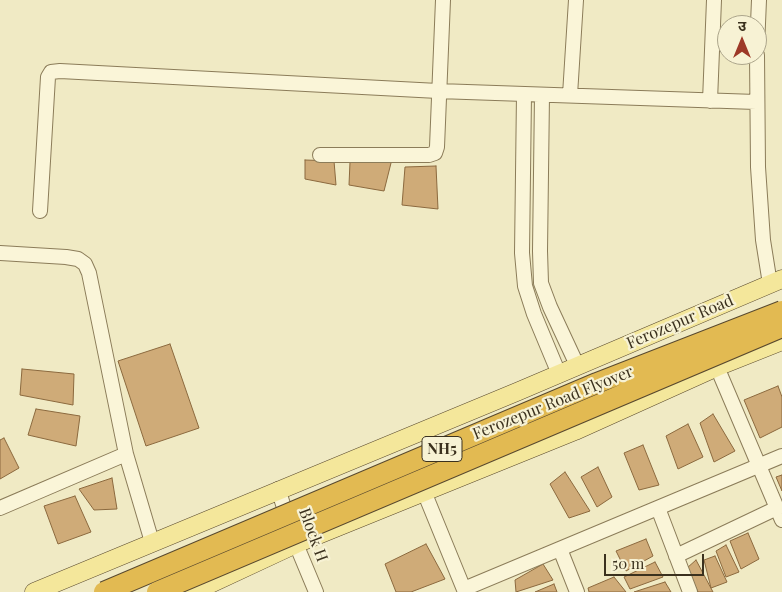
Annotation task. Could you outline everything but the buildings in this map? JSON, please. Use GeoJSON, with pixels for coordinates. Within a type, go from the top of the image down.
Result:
{"type":"FeatureCollection","features":[{"type":"Feature","properties":{"kind":"highway","name":"Ferozepur Road Flyover"},"geometry":{"type":"LineString","coordinates":[[104,592],[597,383],[782,311]]}},
{"type":"Feature","properties":{"kind":"highway","name":"Ferozepur Road Flyover"},"geometry":{"type":"LineString","coordinates":[[157,592],[782,327]]}},
{"type":"Feature","properties":{"kind":"main road","name":"Ferozepur Road"},"geometry":{"type":"LineString","coordinates":[[34,592],[278,489],[559,374],[776,281]]}},
{"type":"Feature","properties":{"kind":"main road"},"geometry":{"type":"LineString","coordinates":[[193,592],[296,544],[425,494],[575,431],[717,367],[782,341]]}},
{"type":"Feature","properties":{"kind":"street"},"geometry":{"type":"LineString","coordinates":[[320,154],[429,155],[435,152],[437,146],[443,0]]}},
{"type":"Feature","properties":{"kind":"street"},"geometry":{"type":"LineString","coordinates":[[570,95],[576,0]]}},
{"type":"Feature","properties":{"kind":"street"},"geometry":{"type":"LineString","coordinates":[[710,101],[714,0]]}},
{"type":"Feature","properties":{"kind":"street"},"geometry":{"type":"LineString","coordinates":[[758,15],[759,0]]}},
{"type":"Feature","properties":{"kind":"street"},"geometry":{"type":"LineString","coordinates":[[757,65],[756,102],[761,216],[776,281]]}},
{"type":"Feature","properties":{"kind":"street"},"geometry":{"type":"LineString","coordinates":[[40,211],[47,85],[51,72],[438,91],[756,102]]}},
{"type":"Feature","properties":{"kind":"street"},"geometry":{"type":"LineString","coordinates":[[524,94],[522,253],[525,286],[534,314],[559,374]]}},
{"type":"Feature","properties":{"kind":"street"},"geometry":{"type":"LineString","coordinates":[[542,95],[540,251],[542,283],[550,307],[577,365]]}},
{"type":"Feature","properties":{"kind":"street"},"geometry":{"type":"LineString","coordinates":[[0,253],[66,257],[78,259],[85,264],[89,273],[126,454],[152,542]]}},
{"type":"Feature","properties":{"kind":"street"},"geometry":{"type":"LineString","coordinates":[[676,556],[779,514],[717,367]]}},
{"type":"Feature","properties":{"kind":"street"},"geometry":{"type":"LineString","coordinates":[[0,508],[126,454]]}},
{"type":"Feature","properties":{"kind":"street"},"geometry":{"type":"LineString","coordinates":[[425,494],[464,590],[782,456]]}},
{"type":"Feature","properties":{"kind":"street","name":"Block H"},"geometry":{"type":"LineString","coordinates":[[278,489],[296,544],[316,592]]}},
{"type":"Feature","properties":{"kind":"street"},"geometry":{"type":"LineString","coordinates":[[658,508],[690,592]]}},
{"type":"Feature","properties":{"kind":"street"},"geometry":{"type":"LineString","coordinates":[[560,549],[577,592]]}}]}
